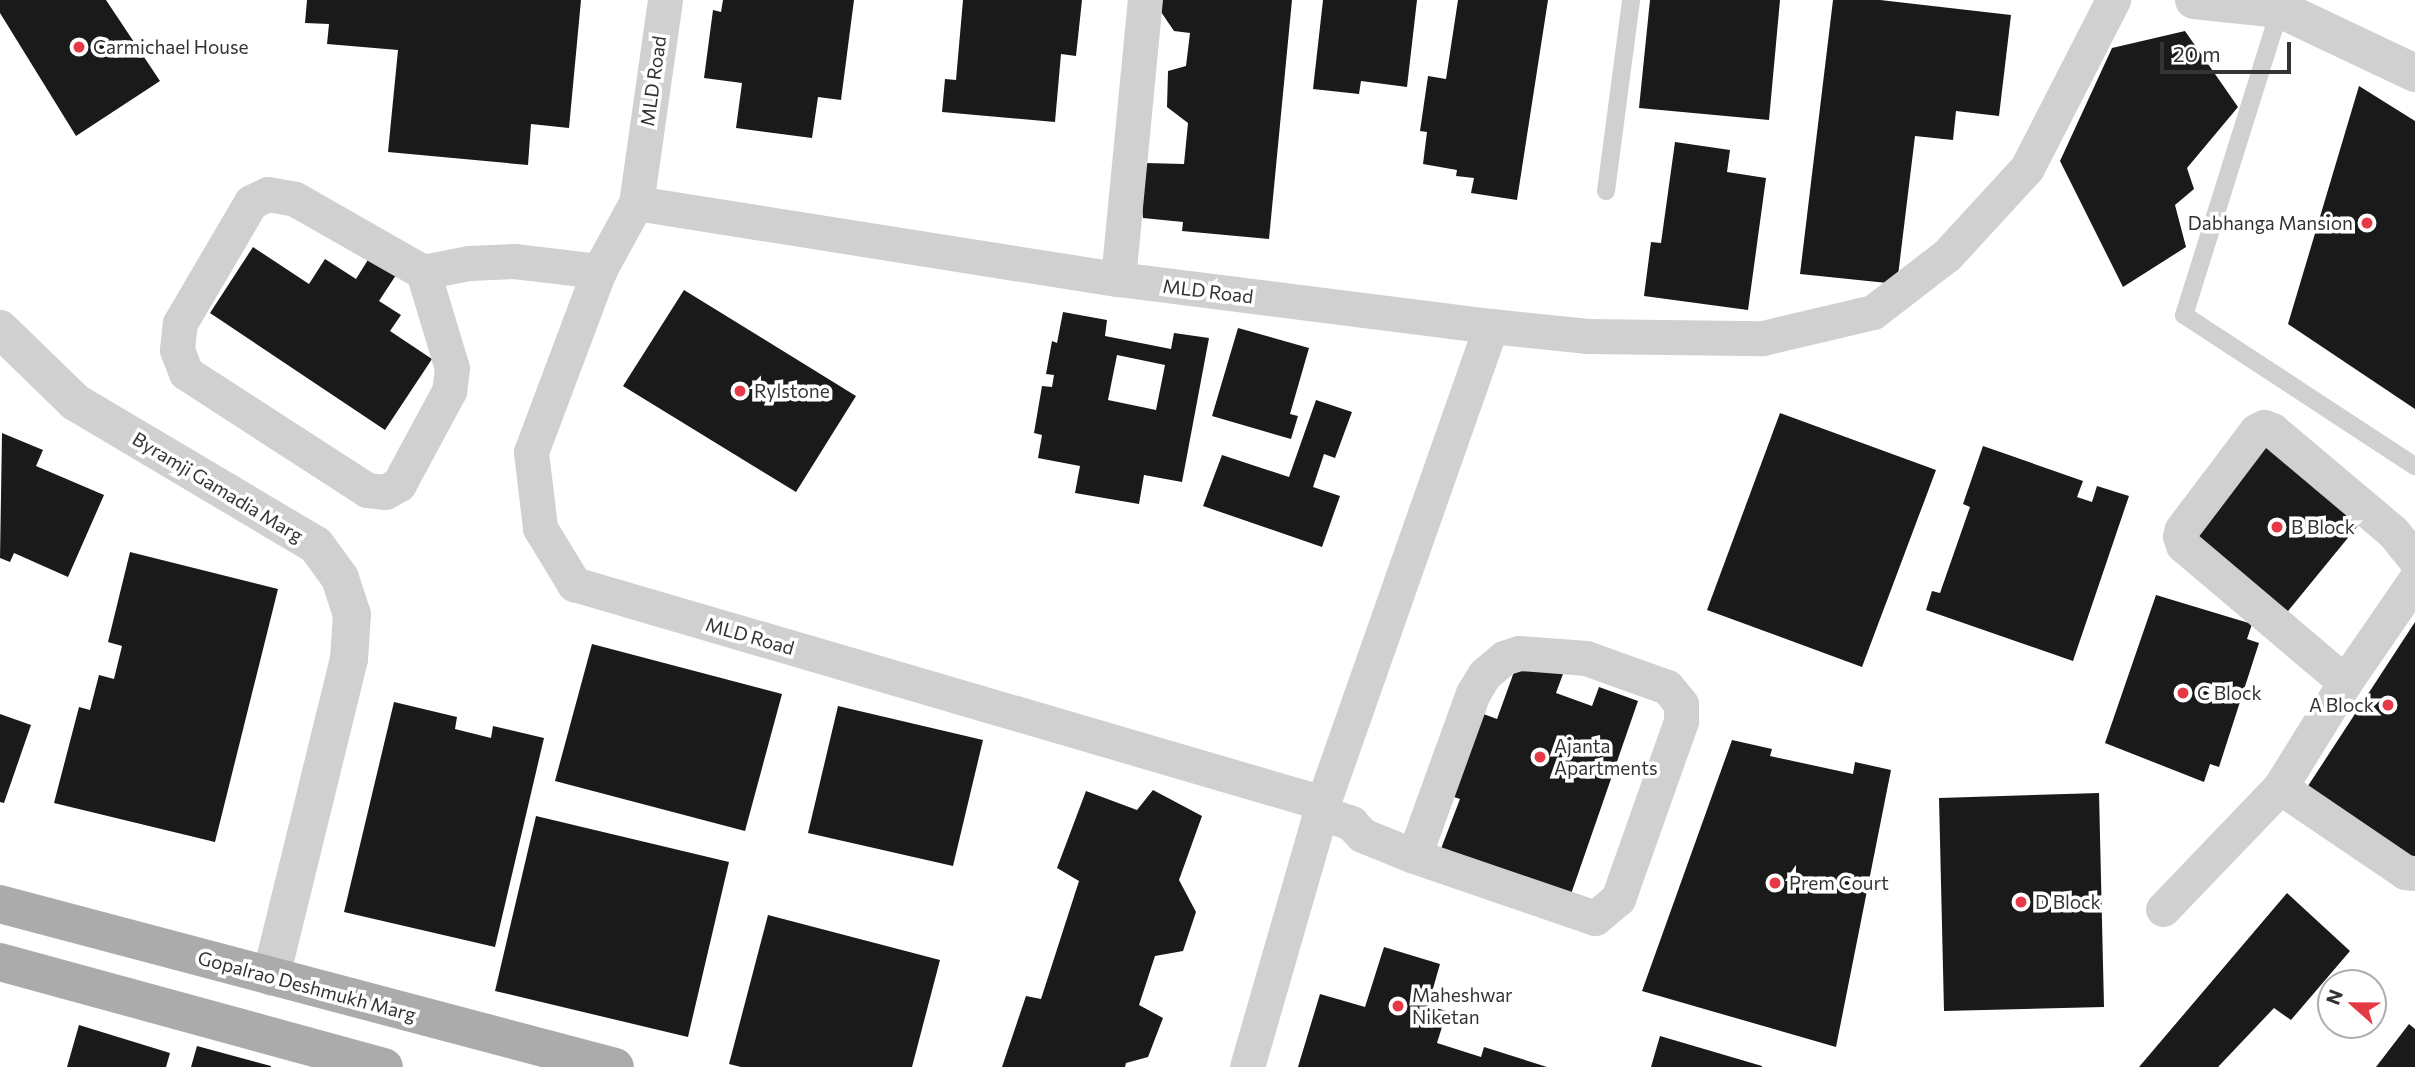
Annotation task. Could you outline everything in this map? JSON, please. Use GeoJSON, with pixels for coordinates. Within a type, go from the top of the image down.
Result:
{"type":"FeatureCollection","features":[{"type":"Feature","properties":{"kind":"main road","name":"Gopalrao Deshmukh Marg"},"geometry":{"type":"LineString","coordinates":[[0,904],[615,1067]]}},
{"type":"Feature","properties":{"kind":"main road"},"geometry":{"type":"LineString","coordinates":[[0,962],[384,1067]]}},
{"type":"Feature","properties":{"kind":"street","name":"MLD Road"},"geometry":{"type":"LineString","coordinates":[[664,0],[636,203],[599,271],[531,452],[540,527],[574,584],[1351,823],[1362,835],[1414,856],[1595,918],[1608,911],[1618,899],[1623,887],[1681,721],[1681,704],[1667,687],[1586,658],[1519,653],[1504,658],[1484,675],[1472,693],[1414,856]]}},
{"type":"Feature","properties":{"kind":"street"},"geometry":{"type":"LineString","coordinates":[[1118,279],[1145,0]]}},
{"type":"Feature","properties":{"kind":"street","name":"MLD Road"},"geometry":{"type":"LineString","coordinates":[[636,203],[1118,279],[1491,326],[1587,336],[1763,338],[1872,312],[1947,256],[2027,168],[2113,0]]}},
{"type":"Feature","properties":{"kind":"street"},"geometry":{"type":"LineString","coordinates":[[2194,0],[2280,9],[2415,73]]}},
{"type":"Feature","properties":{"kind":"street"},"geometry":{"type":"LineString","coordinates":[[423,272],[452,368],[449,391],[398,484],[385,492],[368,489],[186,373],[177,350],[180,323],[251,202],[268,194],[295,199],[423,272],[469,262],[514,261],[599,271]]}},
{"type":"Feature","properties":{"kind":"street"},"geometry":{"type":"LineString","coordinates":[[1247,1067],[1320,814],[1491,326]]}},
{"type":"Feature","properties":{"kind":"street","name":"Byramji Gamadia Marg"},"geometry":{"type":"LineString","coordinates":[[0,329],[75,402],[316,545],[340,578],[352,614],[349,659],[271,977]]}},
{"type":"Feature","properties":{"kind":"street"},"geometry":{"type":"LineString","coordinates":[[2345,682],[2183,545],[2180,536],[2182,529],[2256,431],[2264,428],[2272,430],[2393,532],[2415,559]]}},
{"type":"Feature","properties":{"kind":"street"},"geometry":{"type":"LineString","coordinates":[[2163,909],[2280,787],[2345,682],[2415,580]]}},
{"type":"Feature","properties":{"kind":"street"},"geometry":{"type":"LineString","coordinates":[[2280,787],[2405,872],[2415,873]]}},
{"type":"Feature","properties":{"kind":"lane"},"geometry":{"type":"LineString","coordinates":[[1606,191],[1631,0]]}},
{"type":"Feature","properties":{"kind":"lane"},"geometry":{"type":"LineString","coordinates":[[2280,9],[2184,315],[2415,466]]}},
{"type":"Feature","properties":{"kind":"building","name":"Carmichael House"},"geometry":{"type":"Polygon","coordinates":[[[0,0],[106,0],[160,81],[76,136],[0,13],[0,0]]]}},
{"type":"Feature","properties":{"kind":"building"},"geometry":{"type":"Polygon","coordinates":[[[307,0],[581,0],[569,128],[531,124],[528,165],[388,152],[398,50],[327,44],[329,24],[305,23],[307,0]]]}},
{"type":"Feature","properties":{"kind":"building"},"geometry":{"type":"Polygon","coordinates":[[[723,0],[854,0],[841,100],[818,97],[812,138],[736,128],[742,83],[704,78],[713,10],[721,12],[723,0]]]}},
{"type":"Feature","properties":{"kind":"building"},"geometry":{"type":"Polygon","coordinates":[[[963,0],[1082,0],[1076,56],[1061,54],[1055,122],[942,112],[945,79],[956,80],[963,0]]]}},
{"type":"Feature","properties":{"kind":"building"},"geometry":{"type":"Polygon","coordinates":[[[1163,0],[1292,0],[1269,239],[1182,231],[1183,222],[1143,218],[1140,188],[1145,163],[1184,164],[1188,123],[1167,107],[1168,71],[1186,66],[1190,33],[1174,31],[1159,9],[1163,0]]]}},
{"type":"Feature","properties":{"kind":"building"},"geometry":{"type":"Polygon","coordinates":[[[1323,0],[1417,0],[1407,87],[1361,81],[1359,94],[1313,89],[1323,0]]]}},
{"type":"Feature","properties":{"kind":"building"},"geometry":{"type":"Polygon","coordinates":[[[1458,0],[1548,0],[1517,200],[1471,193],[1474,178],[1456,176],[1457,170],[1423,164],[1427,132],[1420,131],[1428,76],[1446,79],[1458,0]]]}},
{"type":"Feature","properties":{"kind":"building"},"geometry":{"type":"Polygon","coordinates":[[[1650,0],[1780,0],[1769,120],[1639,108],[1650,0]]]}},
{"type":"Feature","properties":{"kind":"building"},"geometry":{"type":"Polygon","coordinates":[[[1833,0],[1880,0],[2011,15],[1999,116],[1956,111],[1953,140],[1915,136],[1897,284],[1800,274],[1833,0]]]}},
{"type":"Feature","properties":{"kind":"building"},"geometry":{"type":"Polygon","coordinates":[[[2185,31],[2238,107],[2187,168],[2194,189],[2175,205],[2186,247],[2123,287],[2060,161],[2112,48],[2185,31]]]}},
{"type":"Feature","properties":{"kind":"building","name":"Dabhanga Mansion"},"geometry":{"type":"Polygon","coordinates":[[[2359,86],[2415,121],[2415,409],[2288,324],[2359,86]]]}},
{"type":"Feature","properties":{"kind":"building"},"geometry":{"type":"Polygon","coordinates":[[[1675,142],[1730,150],[1727,172],[1766,178],[1748,310],[1644,296],[1651,242],[1661,243],[1675,142]]]}},
{"type":"Feature","properties":{"kind":"building"},"geometry":{"type":"Polygon","coordinates":[[[253,247],[309,284],[325,259],[356,279],[371,255],[398,272],[379,301],[401,315],[390,331],[432,359],[385,430],[210,313],[253,247]]]}},
{"type":"Feature","properties":{"kind":"building","name":"Rylstone"},"geometry":{"type":"Polygon","coordinates":[[[684,290],[856,396],[796,492],[623,386],[684,290]]]}},
{"type":"Feature","properties":{"kind":"building"},"geometry":{"type":"Polygon","coordinates":[[[1063,312],[1107,320],[1105,336],[1171,349],[1174,333],[1209,338],[1182,482],[1144,475],[1139,504],[1075,493],[1080,466],[1038,458],[1042,435],[1034,433],[1042,386],[1052,387],[1054,375],[1046,374],[1052,341],[1057,343],[1063,312]],[[1117,355],[1108,400],[1156,410],[1165,365],[1117,355]]]}},
{"type":"Feature","properties":{"kind":"building"},"geometry":{"type":"Polygon","coordinates":[[[1238,328],[1309,348],[1290,414],[1298,416],[1291,439],[1212,416],[1238,328]]]}},
{"type":"Feature","properties":{"kind":"building"},"geometry":{"type":"Polygon","coordinates":[[[1316,400],[1352,412],[1335,458],[1324,454],[1313,487],[1340,496],[1322,547],[1203,506],[1222,455],[1289,477],[1316,400]]]}},
{"type":"Feature","properties":{"kind":"building"},"geometry":{"type":"Polygon","coordinates":[[[1780,413],[1936,470],[1862,667],[1707,610],[1780,413]]]}},
{"type":"Feature","properties":{"kind":"building"},"geometry":{"type":"Polygon","coordinates":[[[2,433],[43,450],[36,466],[104,495],[68,577],[14,553],[10,562],[0,558],[2,433]]]}},
{"type":"Feature","properties":{"kind":"building","name":"B Block"},"geometry":{"type":"Polygon","coordinates":[[[2270,439],[2365,517],[2284,616],[2189,538],[2270,439]]]}},
{"type":"Feature","properties":{"kind":"building"},"geometry":{"type":"Polygon","coordinates":[[[1983,446],[2083,481],[2077,497],[2092,502],[2097,486],[2129,496],[2073,661],[1926,610],[1932,591],[1940,593],[1970,507],[1963,504],[1983,446]]]}},
{"type":"Feature","properties":{"kind":"building"},"geometry":{"type":"Polygon","coordinates":[[[130,552],[278,589],[215,842],[54,803],[79,707],[90,710],[99,675],[114,679],[122,646],[108,642],[130,552]]]}},
{"type":"Feature","properties":{"kind":"building","name":"C Block"},"geometry":{"type":"Polygon","coordinates":[[[2156,595],[2252,624],[2247,639],[2259,643],[2219,767],[2210,764],[2204,782],[2105,743],[2156,595]]]}},
{"type":"Feature","properties":{"kind":"building","name":"A Block"},"geometry":{"type":"Polygon","coordinates":[[[2415,622],[2415,860],[2306,789],[2415,622]]]}},
{"type":"Feature","properties":{"kind":"building"},"geometry":{"type":"Polygon","coordinates":[[[592,644],[782,694],[745,831],[555,781],[592,644]]]}},
{"type":"Feature","properties":{"kind":"building","name":"Ajanta Apartments"},"geometry":{"type":"Polygon","coordinates":[[[1519,658],[1563,674],[1556,693],[1592,706],[1599,687],[1638,701],[1569,900],[1439,854],[1460,799],[1448,795],[1478,712],[1497,719],[1519,658]]]}},
{"type":"Feature","properties":{"kind":"building"},"geometry":{"type":"Polygon","coordinates":[[[394,702],[457,717],[455,729],[491,738],[493,726],[544,738],[495,947],[344,912],[394,702]]]}},
{"type":"Feature","properties":{"kind":"building"},"geometry":{"type":"Polygon","coordinates":[[[838,706],[983,740],[953,866],[808,833],[838,706]]]}},
{"type":"Feature","properties":{"kind":"building"},"geometry":{"type":"Polygon","coordinates":[[[0,714],[31,725],[4,803],[0,802],[0,714]]]}},
{"type":"Feature","properties":{"kind":"building","name":"Prem Court"},"geometry":{"type":"Polygon","coordinates":[[[1732,740],[1772,749],[1770,756],[1853,774],[1855,762],[1891,770],[1836,1047],[1642,991],[1732,740]]]}},
{"type":"Feature","properties":{"kind":"building"},"geometry":{"type":"Polygon","coordinates":[[[1153,790],[1202,816],[1179,880],[1196,912],[1183,951],[1155,956],[1139,1005],[1163,1018],[1148,1057],[1126,1063],[1125,1067],[1002,1067],[1026,996],[1041,999],[1079,881],[1057,868],[1086,791],[1137,810],[1153,790]]]}},
{"type":"Feature","properties":{"kind":"building","name":"D Block"},"geometry":{"type":"Polygon","coordinates":[[[2099,793],[2104,1007],[1944,1011],[1939,798],[2099,793]]]}},
{"type":"Feature","properties":{"kind":"building"},"geometry":{"type":"Polygon","coordinates":[[[536,816],[729,862],[688,1037],[495,991],[536,816]]]}},
{"type":"Feature","properties":{"kind":"building"},"geometry":{"type":"Polygon","coordinates":[[[2287,893],[2350,951],[2335,969],[2317,969],[2317,990],[2291,1020],[2274,1008],[2218,1067],[2139,1067],[2287,893]]]}},
{"type":"Feature","properties":{"kind":"building"},"geometry":{"type":"Polygon","coordinates":[[[768,915],[940,960],[912,1067],[741,1067],[729,1064],[768,915]]]}},
{"type":"Feature","properties":{"kind":"building","name":"Maheshwar Niketan"},"geometry":{"type":"Polygon","coordinates":[[[1384,947],[1440,964],[1428,1006],[1447,1011],[1437,1043],[1481,1057],[1484,1047],[1547,1067],[1298,1067],[1320,994],[1365,1007],[1384,947]]]}},
{"type":"Feature","properties":{"kind":"building"},"geometry":{"type":"Polygon","coordinates":[[[2409,1024],[2415,1029],[2415,1067],[2376,1067],[2409,1024]]]}},
{"type":"Feature","properties":{"kind":"building"},"geometry":{"type":"Polygon","coordinates":[[[79,1025],[170,1053],[166,1067],[67,1067],[79,1025]]]}},
{"type":"Feature","properties":{"kind":"building"},"geometry":{"type":"Polygon","coordinates":[[[1660,1036],[1762,1066],[1762,1067],[1651,1067],[1660,1036]]]}},
{"type":"Feature","properties":{"kind":"building"},"geometry":{"type":"Polygon","coordinates":[[[197,1046],[271,1066],[271,1067],[191,1067],[197,1046]]]}},
{"type":"Feature","properties":{"kind":"place","name":"Carmichael House"},"geometry":{"type":"Point","coordinates":[79,47]}},
{"type":"Feature","properties":{"kind":"place","name":"Dabhanga Mansion"},"geometry":{"type":"Point","coordinates":[2367,223]}},
{"type":"Feature","properties":{"kind":"place","name":"Rylstone"},"geometry":{"type":"Point","coordinates":[740,391]}},
{"type":"Feature","properties":{"kind":"place","name":"B Block"},"geometry":{"type":"Point","coordinates":[2277,527]}},
{"type":"Feature","properties":{"kind":"place","name":"C Block"},"geometry":{"type":"Point","coordinates":[2183,693]}},
{"type":"Feature","properties":{"kind":"place","name":"A Block"},"geometry":{"type":"Point","coordinates":[2388,705]}},
{"type":"Feature","properties":{"kind":"place","name":"Ajanta Apartments"},"geometry":{"type":"Point","coordinates":[1540,757]}},
{"type":"Feature","properties":{"kind":"place","name":"Prem Court"},"geometry":{"type":"Point","coordinates":[1775,883]}},
{"type":"Feature","properties":{"kind":"place","name":"D Block"},"geometry":{"type":"Point","coordinates":[2021,902]}},
{"type":"Feature","properties":{"kind":"place","name":"Maheshwar Niketan"},"geometry":{"type":"Point","coordinates":[1398,1006]}}]}
